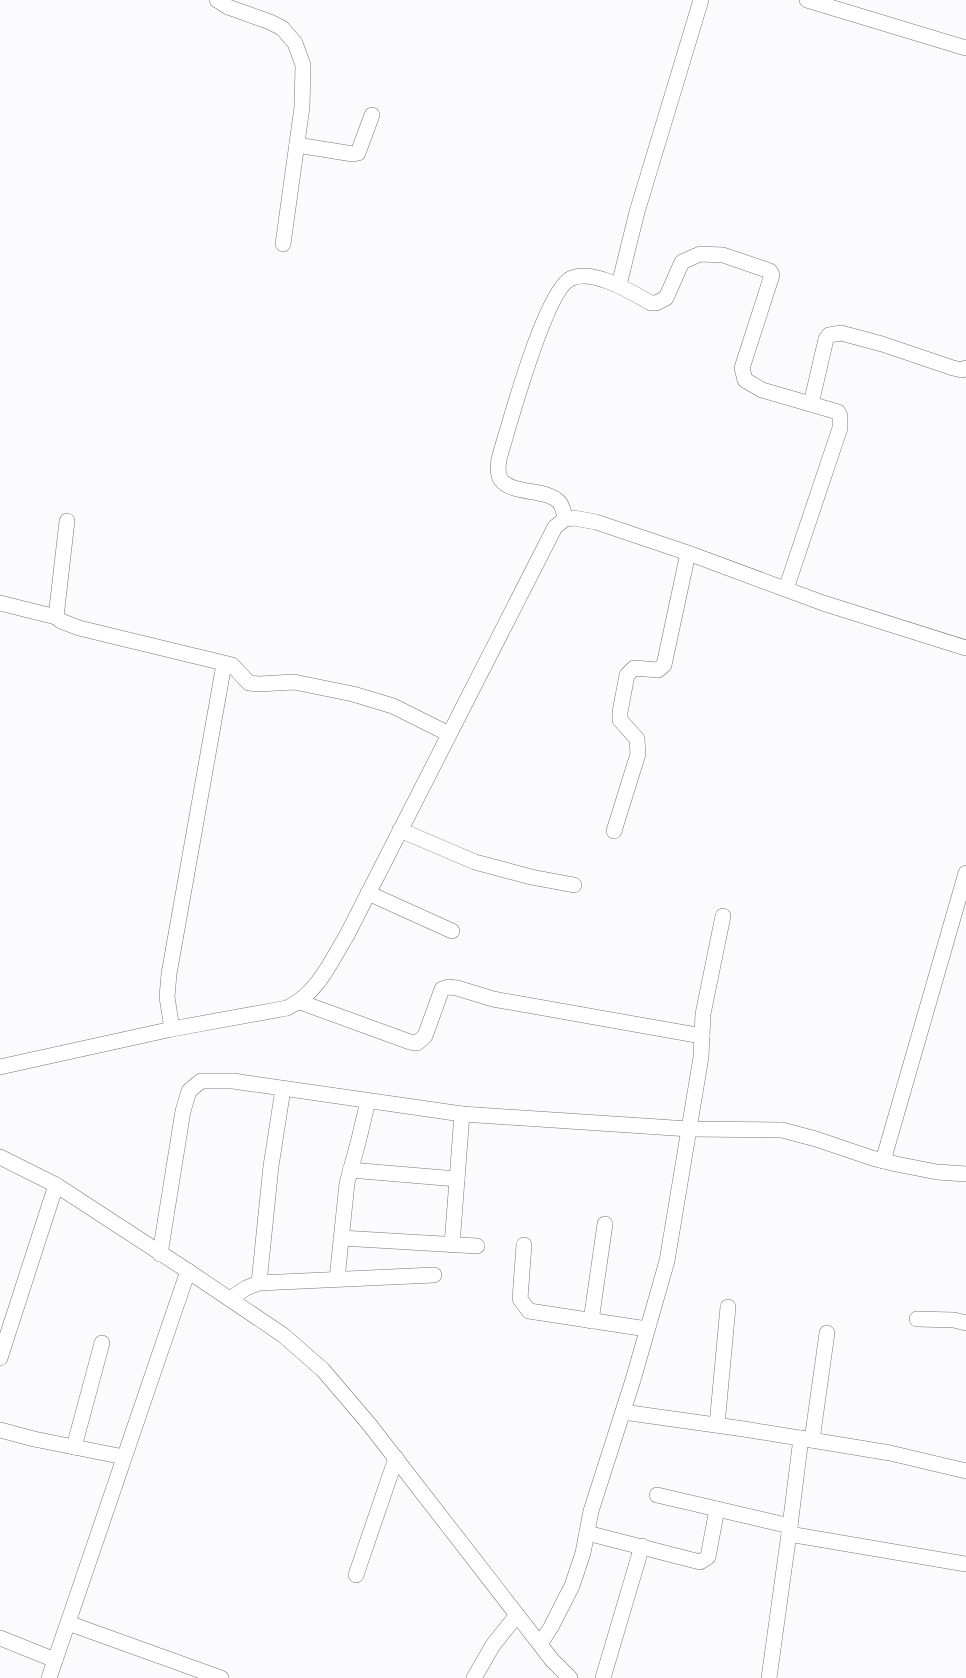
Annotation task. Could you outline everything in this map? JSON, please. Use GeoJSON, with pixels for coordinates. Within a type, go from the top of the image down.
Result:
{"type":"FeatureCollection","features":[{"type":"Feature","properties":{"kind":"street"},"geometry":{"type":"LineString","coordinates":[[218,0],[228,7],[270,22],[282,28],[295,43],[303,65],[302,107],[283,244]]}},
{"type":"Feature","properties":{"kind":"street"},"geometry":{"type":"LineString","coordinates":[[619,285],[637,212],[701,0]]}},
{"type":"Feature","properties":{"kind":"street"},"geometry":{"type":"LineString","coordinates":[[807,0],[851,7],[966,48]]}},
{"type":"Feature","properties":{"kind":"street"},"geometry":{"type":"LineString","coordinates":[[297,145],[353,154],[358,153],[372,115]]}},
{"type":"Feature","properties":{"kind":"street"},"geometry":{"type":"LineString","coordinates":[[565,519],[559,501],[550,496],[510,486],[501,480],[498,471],[499,459],[540,328],[561,286],[570,278],[588,276],[619,285],[651,303],[656,303],[666,298],[682,262],[700,254],[723,255],[770,271],[772,275],[742,368],[745,380],[762,390],[838,412],[840,416],[840,428],[786,589]]}},
{"type":"Feature","properties":{"kind":"street"},"geometry":{"type":"LineString","coordinates":[[810,404],[826,339],[829,335],[841,333],[882,344],[953,368],[962,370],[966,368]]}},
{"type":"Feature","properties":{"kind":"street"},"geometry":{"type":"LineString","coordinates":[[0,1067],[172,1029],[287,1008],[300,1002],[316,985],[347,936],[368,892],[555,528],[565,519],[574,518],[596,522],[688,553],[823,603],[966,648]]}},
{"type":"Feature","properties":{"kind":"street"},"geometry":{"type":"LineString","coordinates":[[56,617],[67,521]]}},
{"type":"Feature","properties":{"kind":"street"},"geometry":{"type":"LineString","coordinates":[[614,831],[638,754],[637,739],[620,720],[620,712],[627,675],[634,668],[658,670],[664,665],[688,553]]}},
{"type":"Feature","properties":{"kind":"street"},"geometry":{"type":"LineString","coordinates":[[0,603],[56,617],[61,621],[79,628],[232,666],[249,683],[259,684],[294,682],[354,694],[393,706],[449,734]]}},
{"type":"Feature","properties":{"kind":"street"},"geometry":{"type":"LineString","coordinates":[[172,1029],[167,997],[169,974],[224,664]]}},
{"type":"Feature","properties":{"kind":"street"},"geometry":{"type":"LineString","coordinates":[[400,830],[475,862],[531,877],[574,884]]}},
{"type":"Feature","properties":{"kind":"street"},"geometry":{"type":"LineString","coordinates":[[883,1161],[966,873]]}},
{"type":"Feature","properties":{"kind":"street"},"geometry":{"type":"LineString","coordinates":[[368,892],[452,931]]}},
{"type":"Feature","properties":{"kind":"street"},"geometry":{"type":"LineString","coordinates":[[540,1644],[551,1627],[572,1586],[583,1553],[592,1511],[623,1412],[667,1261],[701,1057],[703,1014],[723,916]]}},
{"type":"Feature","properties":{"kind":"street"},"geometry":{"type":"LineString","coordinates":[[300,1002],[410,1042],[417,1043],[425,1036],[442,989],[448,987],[493,999],[702,1036]]}},
{"type":"Feature","properties":{"kind":"street"},"geometry":{"type":"LineString","coordinates":[[160,1254],[183,1111],[189,1091],[201,1081],[233,1081],[462,1114],[689,1129],[782,1130],[816,1139],[883,1161],[924,1170],[966,1174]]}},
{"type":"Feature","properties":{"kind":"street"},"geometry":{"type":"LineString","coordinates":[[259,1283],[271,1166],[283,1089]]}},
{"type":"Feature","properties":{"kind":"street"},"geometry":{"type":"LineString","coordinates":[[337,1279],[347,1183],[368,1101]]}},
{"type":"Feature","properties":{"kind":"street"},"geometry":{"type":"LineString","coordinates":[[452,1245],[462,1114]]}},
{"type":"Feature","properties":{"kind":"street"},"geometry":{"type":"LineString","coordinates":[[0,1159],[56,1185],[188,1271],[283,1335],[323,1370],[396,1458],[552,1660],[570,1678]]}},
{"type":"Feature","properties":{"kind":"street"},"geometry":{"type":"LineString","coordinates":[[350,1170],[456,1179]]}},
{"type":"Feature","properties":{"kind":"street"},"geometry":{"type":"LineString","coordinates":[[0,1358],[56,1185]]}},
{"type":"Feature","properties":{"kind":"street"},"geometry":{"type":"LineString","coordinates":[[591,1321],[605,1224]]}},
{"type":"Feature","properties":{"kind":"street"},"geometry":{"type":"LineString","coordinates":[[341,1238],[478,1246]]}},
{"type":"Feature","properties":{"kind":"street"},"geometry":{"type":"LineString","coordinates":[[524,1245],[520,1298],[529,1311],[647,1330]]}},
{"type":"Feature","properties":{"kind":"street"},"geometry":{"type":"LineString","coordinates":[[49,1678],[188,1271]]}},
{"type":"Feature","properties":{"kind":"street"},"geometry":{"type":"LineString","coordinates":[[230,1299],[246,1288],[259,1283],[434,1275]]}},
{"type":"Feature","properties":{"kind":"street"},"geometry":{"type":"LineString","coordinates":[[717,1425],[728,1307]]}},
{"type":"Feature","properties":{"kind":"street"},"geometry":{"type":"LineString","coordinates":[[917,1319],[954,1320],[966,1323]]}},
{"type":"Feature","properties":{"kind":"street"},"geometry":{"type":"LineString","coordinates":[[769,1678],[790,1530],[827,1333]]}},
{"type":"Feature","properties":{"kind":"street"},"geometry":{"type":"LineString","coordinates":[[74,1447],[102,1343]]}},
{"type":"Feature","properties":{"kind":"street"},"geometry":{"type":"LineString","coordinates":[[623,1412],[806,1439],[890,1454],[966,1471]]}},
{"type":"Feature","properties":{"kind":"street"},"geometry":{"type":"LineString","coordinates":[[0,1430],[124,1457]]}},
{"type":"Feature","properties":{"kind":"street"},"geometry":{"type":"LineString","coordinates":[[356,1575],[396,1458]]}},
{"type":"Feature","properties":{"kind":"street"},"geometry":{"type":"LineString","coordinates":[[657,1495],[717,1509],[790,1530],[966,1564]]}},
{"type":"Feature","properties":{"kind":"street"},"geometry":{"type":"LineString","coordinates":[[587,1533],[700,1562],[708,1557],[717,1509]]}},
{"type":"Feature","properties":{"kind":"street"},"geometry":{"type":"LineString","coordinates":[[603,1678],[642,1546]]}},
{"type":"Feature","properties":{"kind":"street"},"geometry":{"type":"LineString","coordinates":[[474,1678],[493,1645],[517,1615]]}},
{"type":"Feature","properties":{"kind":"street"},"geometry":{"type":"LineString","coordinates":[[68,1623],[221,1678]]}},
{"type":"Feature","properties":{"kind":"street"},"geometry":{"type":"LineString","coordinates":[[0,1638],[55,1660]]}}]}
